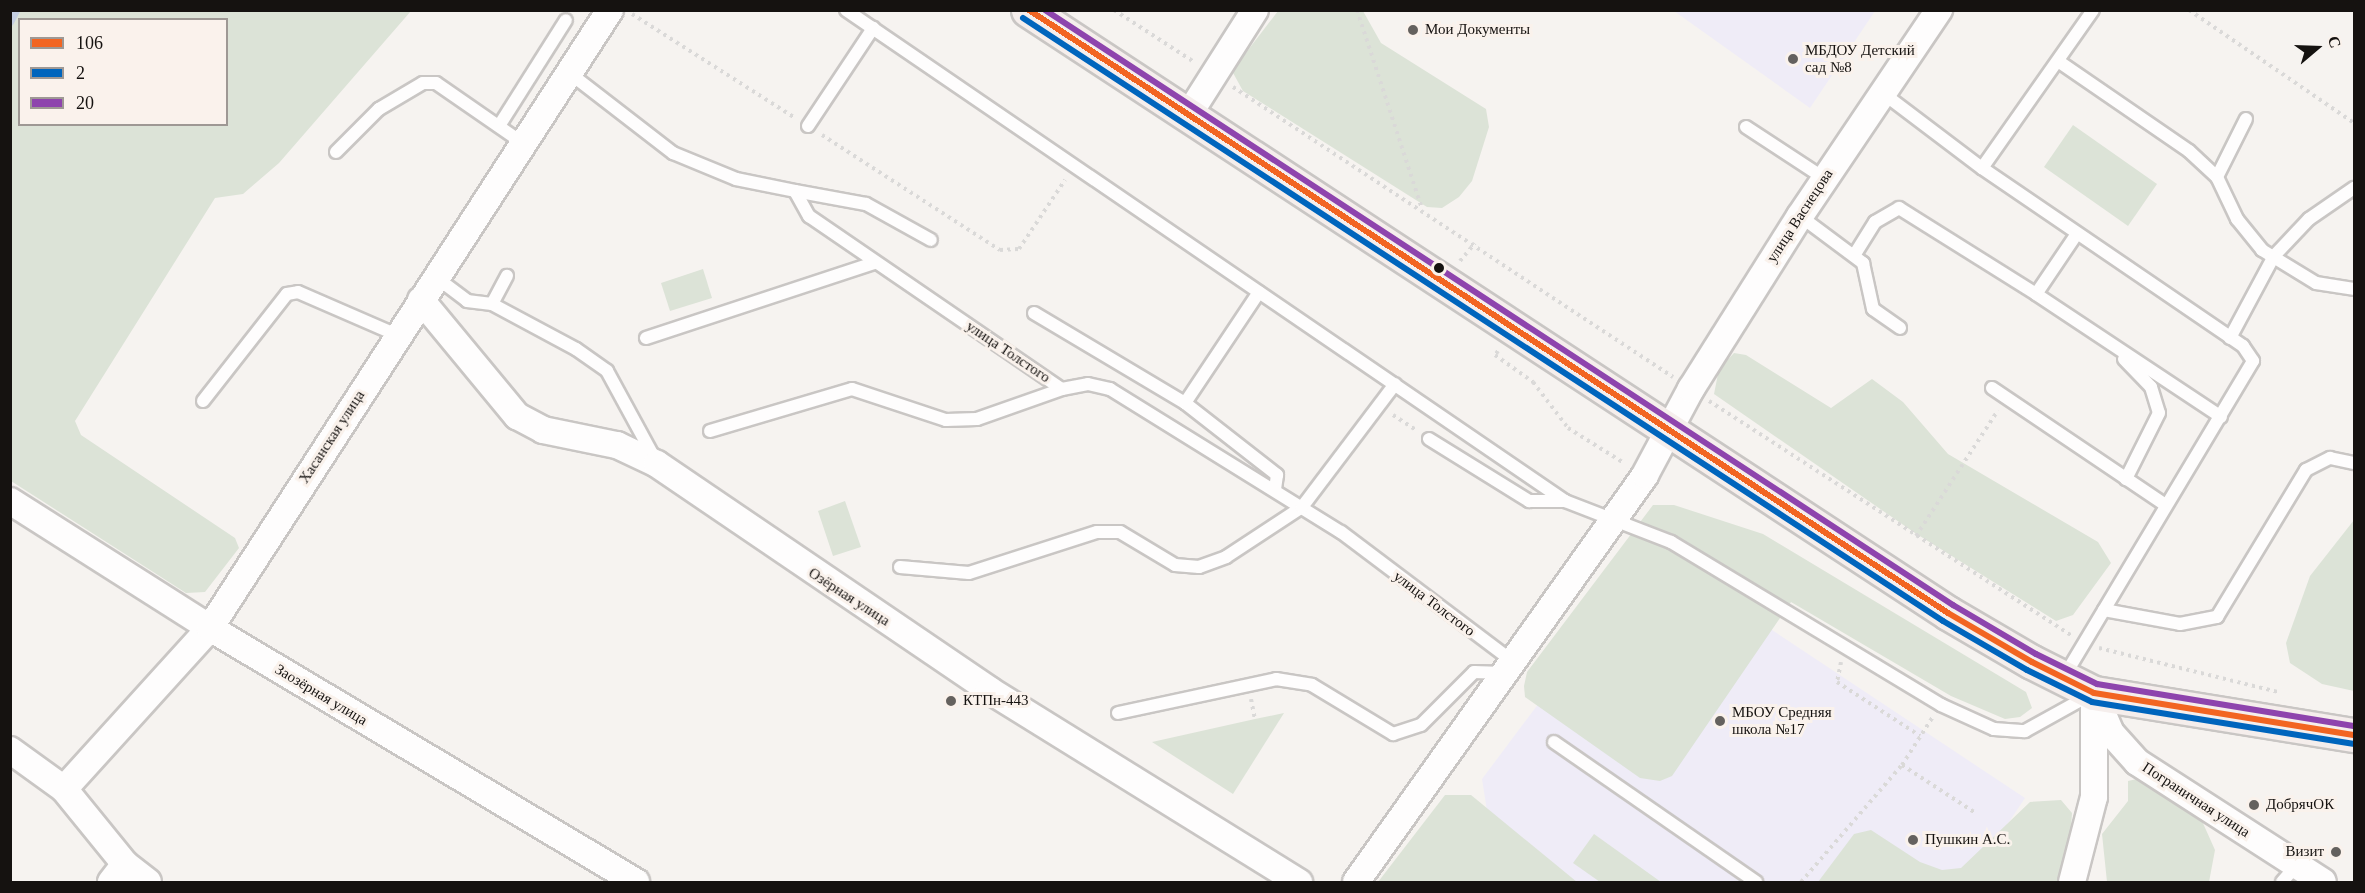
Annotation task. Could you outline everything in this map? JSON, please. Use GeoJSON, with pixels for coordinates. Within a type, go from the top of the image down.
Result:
{"type":"FeatureCollection","features":[{"type":"Feature","properties":{"kind":"main road"},"geometry":{"type":"LineString","coordinates":[[1028,10],[1668,427],[1948,613],[2063,678],[2094,693],[2355,735]]}},
{"type":"Feature","properties":{"kind":"street","name":"Хасанская улица"},"geometry":{"type":"LineString","coordinates":[[64,789],[210,628],[397,335],[572,75],[610,10]]}},
{"type":"Feature","properties":{"kind":"street"},"geometry":{"type":"LineString","coordinates":[[1189,114],[1255,10]]}},
{"type":"Feature","properties":{"kind":"street","name":"улица Васнецова"},"geometry":{"type":"LineString","coordinates":[[1356,882],[1507,666],[1645,475],[1668,427],[1691,388],[1824,178],[1884,94],[1939,10]]}},
{"type":"Feature","properties":{"kind":"street","name":"Озёрная улица"},"geometry":{"type":"LineString","coordinates":[[421,300],[517,416],[543,430],[617,445],[657,464],[989,690],[1299,882]]}},
{"type":"Feature","properties":{"kind":"street","name":"Заозёрная улица"},"geometry":{"type":"LineString","coordinates":[[10,501],[210,628],[636,882]]}},
{"type":"Feature","properties":{"kind":"street"},"geometry":{"type":"LineString","coordinates":[[2072,882],[2094,797],[2094,693]]}},
{"type":"Feature","properties":{"kind":"street","name":"Пограничная улица"},"geometry":{"type":"LineString","coordinates":[[2094,693],[2111,733],[2137,762],[2289,874],[2323,882]]}},
{"type":"Feature","properties":{"kind":"street"},"geometry":{"type":"LineString","coordinates":[[10,750],[64,789],[118,873],[148,882]]}},
{"type":"Feature","properties":{"kind":"lane"},"geometry":{"type":"LineString","coordinates":[[846,10],[1565,501],[1610,522],[1640,527],[1671,542],[1941,705],[1994,729],[2017,731],[2094,693]]}},
{"type":"Feature","properties":{"kind":"lane"},"geometry":{"type":"LineString","coordinates":[[1982,168],[2093,10]]}},
{"type":"Feature","properties":{"kind":"lane"},"geometry":{"type":"LineString","coordinates":[[500,126],[566,20]]}},
{"type":"Feature","properties":{"kind":"lane"},"geometry":{"type":"LineString","coordinates":[[808,126],[873,28]]}},
{"type":"Feature","properties":{"kind":"lane"},"geometry":{"type":"LineString","coordinates":[[2058,61],[2189,151],[2217,177],[2252,241],[2316,283],[2355,289]]}},
{"type":"Feature","properties":{"kind":"lane"},"geometry":{"type":"LineString","coordinates":[[572,75],[673,153],[736,179],[866,204],[931,240]]}},
{"type":"Feature","properties":{"kind":"lane"},"geometry":{"type":"LineString","coordinates":[[336,152],[379,109],[423,83],[436,83],[524,144]]}},
{"type":"Feature","properties":{"kind":"lane"},"geometry":{"type":"LineString","coordinates":[[1884,94],[2076,235],[2250,351],[2253,361],[2222,417],[2164,504],[2085,644],[2063,678]]}},
{"type":"Feature","properties":{"kind":"lane"},"geometry":{"type":"LineString","coordinates":[[2217,177],[2246,119]]}},
{"type":"Feature","properties":{"kind":"lane"},"geometry":{"type":"LineString","coordinates":[[1746,127],[1824,178]]}},
{"type":"Feature","properties":{"kind":"lane"},"geometry":{"type":"LineString","coordinates":[[2230,338],[2274,256],[2309,219],[2355,188]]}},
{"type":"Feature","properties":{"kind":"lane","name":"улица Толстого"},"geometry":{"type":"LineString","coordinates":[[795,191],[809,216],[874,263],[1062,389],[1088,384],[1110,389],[1302,507],[1507,666]]}},
{"type":"Feature","properties":{"kind":"lane"},"geometry":{"type":"LineString","coordinates":[[1855,254],[1875,222],[1899,207],[2222,417]]}},
{"type":"Feature","properties":{"kind":"lane"},"geometry":{"type":"LineString","coordinates":[[1800,216],[1855,254],[1867,269],[1873,309],[1900,328]]}},
{"type":"Feature","properties":{"kind":"lane"},"geometry":{"type":"LineString","coordinates":[[2036,294],[2076,235]]}},
{"type":"Feature","properties":{"kind":"lane"},"geometry":{"type":"LineString","coordinates":[[646,338],[874,263]]}},
{"type":"Feature","properties":{"kind":"lane"},"geometry":{"type":"LineString","coordinates":[[492,304],[507,276]]}},
{"type":"Feature","properties":{"kind":"lane"},"geometry":{"type":"LineString","coordinates":[[437,278],[468,301],[492,304],[576,349],[607,371],[657,464]]}},
{"type":"Feature","properties":{"kind":"lane"},"geometry":{"type":"LineString","coordinates":[[1185,403],[1259,292]]}},
{"type":"Feature","properties":{"kind":"lane"},"geometry":{"type":"LineString","coordinates":[[203,401],[287,294],[318,300],[397,335]]}},
{"type":"Feature","properties":{"kind":"lane"},"geometry":{"type":"LineString","coordinates":[[1034,313],[1185,403],[1277,475],[1275,490]]}},
{"type":"Feature","properties":{"kind":"lane"},"geometry":{"type":"LineString","coordinates":[[2102,338],[2157,400],[2159,413],[2126,479]]}},
{"type":"Feature","properties":{"kind":"lane"},"geometry":{"type":"LineString","coordinates":[[900,567],[969,573],[1097,532],[1120,532],[1175,565],[1199,567],[1226,556],[1302,507],[1395,384]]}},
{"type":"Feature","properties":{"kind":"lane"},"geometry":{"type":"LineString","coordinates":[[1992,388],[2005,399],[2164,504]]}},
{"type":"Feature","properties":{"kind":"lane"},"geometry":{"type":"LineString","coordinates":[[710,431],[852,389],[946,420],[977,420],[1062,389]]}},
{"type":"Feature","properties":{"kind":"lane"},"geometry":{"type":"LineString","coordinates":[[1430,439],[1529,501],[1565,501]]}},
{"type":"Feature","properties":{"kind":"lane"},"geometry":{"type":"LineString","coordinates":[[2104,610],[2180,624],[2217,617],[2229,606],[2306,470],[2331,458],[2355,463]]}},
{"type":"Feature","properties":{"kind":"lane"},"geometry":{"type":"LineString","coordinates":[[1118,713],[1276,679],[1312,685],[1393,734],[1421,725],[1474,672],[1507,666]]}},
{"type":"Feature","properties":{"kind":"lane"},"geometry":{"type":"LineString","coordinates":[[1554,742],[1756,882]]}},
{"type":"Feature","properties":{"kind":"path"},"geometry":{"type":"LineString","coordinates":[[626,10],[1000,250],[1019,249],[1074,165]]}},
{"type":"Feature","properties":{"kind":"path"},"geometry":{"type":"LineString","coordinates":[[1114,10],[1422,207],[1691,388],[2085,644],[2287,695]]}},
{"type":"Feature","properties":{"kind":"path"},"geometry":{"type":"LineString","coordinates":[[1357,10],[1422,207]]}},
{"type":"Feature","properties":{"kind":"path"},"geometry":{"type":"LineString","coordinates":[[2189,10],[2355,123]]}},
{"type":"Feature","properties":{"kind":"path"},"geometry":{"type":"LineString","coordinates":[[822,135],[829,126]]}},
{"type":"Feature","properties":{"kind":"path"},"geometry":{"type":"LineString","coordinates":[[1916,536],[2005,399]]}},
{"type":"Feature","properties":{"kind":"path"},"geometry":{"type":"LineString","coordinates":[[1380,406],[1430,439]]}},
{"type":"Feature","properties":{"kind":"path"},"geometry":{"type":"LineString","coordinates":[[1849,648],[1837,670],[1837,682],[1920,736]]}},
{"type":"Feature","properties":{"kind":"path"},"geometry":{"type":"LineString","coordinates":[[1801,882],[1902,765],[1941,705]]}},
{"type":"Feature","properties":{"kind":"path"},"geometry":{"type":"LineString","coordinates":[[1902,765],[1974,812]]}},
{"type":"Feature","properties":{"kind":"shaded area"},"geometry":{"type":"Polygon","coordinates":[[[11,10],[411,11],[279,163],[243,194],[215,198],[75,421],[81,435],[235,538],[239,548],[205,592],[186,593],[11,481],[11,10]]]}},
{"type":"Feature","properties":{"kind":"shaded area"},"geometry":{"type":"Polygon","coordinates":[[[1278,11],[1363,11],[1381,43],[1486,109],[1489,127],[1472,181],[1459,197],[1442,208],[1427,207],[1243,91],[1232,71],[1278,11]]]}},
{"type":"Feature","properties":{"kind":"shaded area","name":"МБДОУ Детский сад №8"},"geometry":{"type":"Polygon","coordinates":[[[1674,11],[1875,11],[1810,108],[1674,11]]]}},
{"type":"Feature","properties":{"kind":"shaded area"},"geometry":{"type":"Polygon","coordinates":[[[2073,125],[2157,184],[2128,226],[2044,167],[2073,125]]]}},
{"type":"Feature","properties":{"kind":"shaded area"},"geometry":{"type":"Polygon","coordinates":[[[703,269],[712,298],[670,311],[661,283],[703,269]]]}},
{"type":"Feature","properties":{"kind":"shaded area"},"geometry":{"type":"Polygon","coordinates":[[[1734,353],[1746,355],[1831,408],[1872,379],[1903,402],[1948,454],[2098,542],[2111,563],[2073,615],[2056,621],[1915,533],[1714,394],[1719,369],[1734,353]]]}},
{"type":"Feature","properties":{"kind":"shaded area"},"geometry":{"type":"Polygon","coordinates":[[[845,501],[861,547],[833,556],[818,511],[845,501]]]}},
{"type":"Feature","properties":{"kind":"shaded area"},"geometry":{"type":"Polygon","coordinates":[[[1653,505],[1674,505],[1763,534],[2026,692],[2032,708],[2020,717],[2005,719],[1951,696],[1791,602],[1672,776],[1660,781],[1640,778],[1525,697],[1524,686],[1527,672],[1653,505]]]}},
{"type":"Feature","properties":{"kind":"shaded area"},"geometry":{"type":"Polygon","coordinates":[[[2354,520],[2354,691],[2322,684],[2290,663],[2286,643],[2310,576],[2354,520]]]}},
{"type":"Feature","properties":{"kind":"shaded area","name":"МБОУ Средняя школа №17"},"geometry":{"type":"Polygon","coordinates":[[[1653,551],[2025,798],[1969,882],[1570,882],[1490,830],[1482,779],[1653,551]]]}},
{"type":"Feature","properties":{"kind":"shaded area"},"geometry":{"type":"Polygon","coordinates":[[[1284,713],[1233,794],[1152,742],[1255,719],[1284,713]]]}},
{"type":"Feature","properties":{"kind":"shaded area"},"geometry":{"type":"Polygon","coordinates":[[[2137,779],[2202,821],[2215,850],[2209,882],[2107,882],[2102,834],[2128,801],[2128,781],[2137,779]]]}},
{"type":"Feature","properties":{"kind":"shaded area"},"geometry":{"type":"Polygon","coordinates":[[[1445,795],[1471,795],[1577,882],[1378,882],[1445,795]]]}},
{"type":"Feature","properties":{"kind":"shaded area"},"geometry":{"type":"Polygon","coordinates":[[[2061,800],[2072,813],[2070,844],[2057,882],[1818,882],[1854,834],[1871,830],[1920,862],[1942,870],[1961,868],[2030,802],[2061,800]]]}},
{"type":"Feature","properties":{"kind":"shaded area"},"geometry":{"type":"Polygon","coordinates":[[[1594,834],[1661,882],[1600,882],[1573,863],[1594,834]]]}},
{"type":"Feature","properties":{"kind":"waterway"},"geometry":{"type":"LineString","coordinates":[[10,22],[16,10]]}},
{"type":"Feature","properties":{"kind":"transit line","name":"106"},"geometry":{"type":"LineString","coordinates":[[1029,10],[1948,613],[2032,662],[2094,693],[2354,735]]}},
{"type":"Feature","properties":{"kind":"transit line","name":"20"},"geometry":{"type":"LineString","coordinates":[[1045,10],[1953,605],[2036,654],[2097,684],[2354,726]]}},
{"type":"Feature","properties":{"kind":"transit line","name":"2"},"geometry":{"type":"LineString","coordinates":[[1023,18],[1943,621],[2027,670],[2092,702],[2353,744]]}},
{"type":"Feature","properties":{"kind":"place","name":"Мои Документы"},"geometry":{"type":"Point","coordinates":[1413,30]}},
{"type":"Feature","properties":{"kind":"place","name":"МБДОУ Детский сад №8"},"geometry":{"type":"Point","coordinates":[1793,59]}},
{"type":"Feature","properties":{"kind":"place","name":"КТПн-443"},"geometry":{"type":"Point","coordinates":[951,701]}},
{"type":"Feature","properties":{"kind":"place","name":"МБОУ Средняя школа №17"},"geometry":{"type":"Point","coordinates":[1720,721]}},
{"type":"Feature","properties":{"kind":"place","name":"ДобрячОК"},"geometry":{"type":"Point","coordinates":[2254,805]}},
{"type":"Feature","properties":{"kind":"place","name":"Пушкин А.С."},"geometry":{"type":"Point","coordinates":[1913,840]}},
{"type":"Feature","properties":{"kind":"place","name":"Визит"},"geometry":{"type":"Point","coordinates":[2336,852]}}]}
